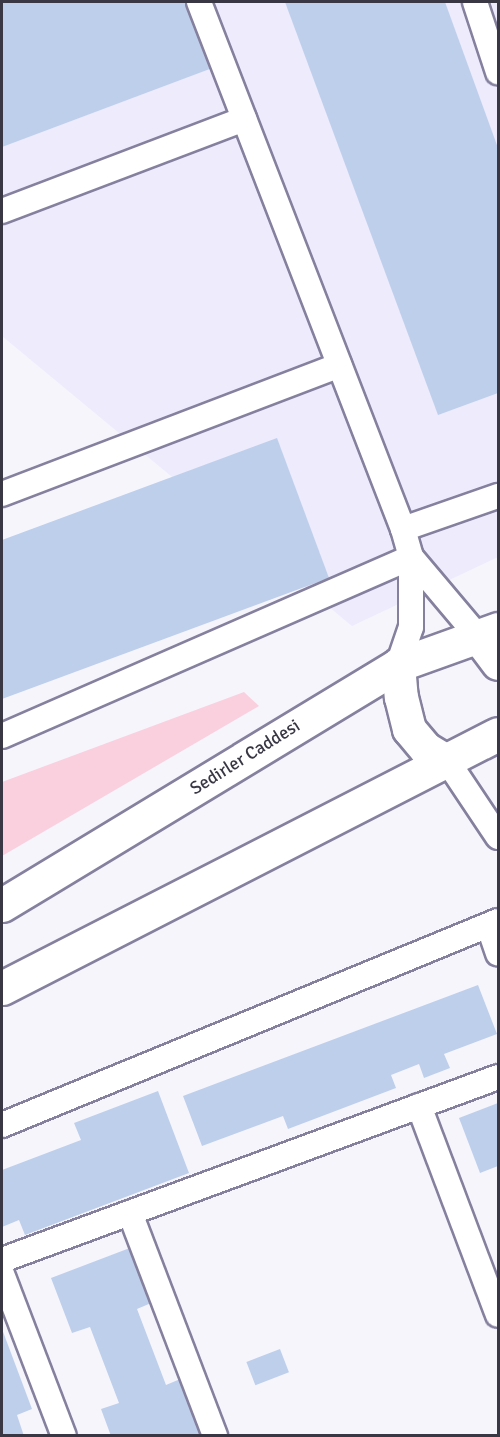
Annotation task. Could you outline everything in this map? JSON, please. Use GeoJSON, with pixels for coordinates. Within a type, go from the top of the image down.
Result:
{"type":"FeatureCollection","features":[{"type":"Feature","properties":{"kind":"main road","name":"Sedirler Caddesi"},"geometry":{"type":"LineString","coordinates":[[2,905],[398,664],[492,644]]}},
{"type":"Feature","properties":{"kind":"main road"},"geometry":{"type":"LineString","coordinates":[[398,664],[401,697],[410,729],[426,749],[448,762]]}},
{"type":"Feature","properties":{"kind":"main road"},"geometry":{"type":"LineString","coordinates":[[2,988],[448,762],[498,734]]}},
{"type":"Feature","properties":{"kind":"street"},"geometry":{"type":"LineString","coordinates":[[199,2],[403,529],[411,557],[411,627],[398,664]]}},
{"type":"Feature","properties":{"kind":"street"},"geometry":{"type":"LineString","coordinates":[[475,2],[498,72]]}},
{"type":"Feature","properties":{"kind":"street"},"geometry":{"type":"LineString","coordinates":[[2,211],[244,119]]}},
{"type":"Feature","properties":{"kind":"street"},"geometry":{"type":"LineString","coordinates":[[2,494],[339,365]]}},
{"type":"Feature","properties":{"kind":"street"},"geometry":{"type":"LineString","coordinates":[[403,529],[498,496]]}},
{"type":"Feature","properties":{"kind":"street"},"geometry":{"type":"LineString","coordinates":[[411,557],[492,644]]}},
{"type":"Feature","properties":{"kind":"street"},"geometry":{"type":"LineString","coordinates":[[2,736],[411,557]]}},
{"type":"Feature","properties":{"kind":"street"},"geometry":{"type":"LineString","coordinates":[[448,762],[498,837]]}},
{"type":"Feature","properties":{"kind":"street"},"geometry":{"type":"LineString","coordinates":[[2,1125],[494,924],[498,953]]}},
{"type":"Feature","properties":{"kind":"street"},"geometry":{"type":"LineString","coordinates":[[2,1260],[498,1077]]}},
{"type":"Feature","properties":{"kind":"street"},"geometry":{"type":"LineString","coordinates":[[419,1106],[498,1315]]}},
{"type":"Feature","properties":{"kind":"street"},"geometry":{"type":"LineString","coordinates":[[130,1213],[214,1436]]}},
{"type":"Feature","properties":{"kind":"street"},"geometry":{"type":"LineString","coordinates":[[2,1274],[64,1436]]}},
{"type":"Feature","properties":{"kind":"shaded area"},"geometry":{"type":"Polygon","coordinates":[[[2,2],[498,2],[498,557],[352,626],[2,336],[2,2]]]}},
{"type":"Feature","properties":{"kind":"shaded area"},"geometry":{"type":"Polygon","coordinates":[[[244,692],[259,706],[2,856],[2,782],[244,692]]]}},
{"type":"Feature","properties":{"kind":"building"},"geometry":{"type":"Polygon","coordinates":[[[2,2],[191,2],[215,67],[2,147],[2,2]]]}},
{"type":"Feature","properties":{"kind":"building"},"geometry":{"type":"Polygon","coordinates":[[[285,2],[445,2],[498,148],[498,393],[438,415],[285,2]]]}},
{"type":"Feature","properties":{"kind":"building"},"geometry":{"type":"Polygon","coordinates":[[[277,438],[329,578],[2,699],[2,540],[277,438]]]}},
{"type":"Feature","properties":{"kind":"building"},"geometry":{"type":"Polygon","coordinates":[[[478,985],[497,1034],[444,1054],[450,1068],[424,1078],[419,1064],[391,1075],[396,1088],[288,1129],[283,1116],[202,1146],[183,1096],[478,985]]]}},
{"type":"Feature","properties":{"kind":"building"},"geometry":{"type":"Polygon","coordinates":[[[158,1091],[189,1173],[25,1235],[19,1220],[2,1227],[2,1170],[81,1140],[74,1123],[158,1091]]]}},
{"type":"Feature","properties":{"kind":"building"},"geometry":{"type":"Polygon","coordinates":[[[498,1103],[498,1166],[480,1173],[459,1118],[498,1103]]]}},
{"type":"Feature","properties":{"kind":"building"},"geometry":{"type":"Polygon","coordinates":[[[135,1246],[156,1301],[137,1309],[166,1385],[185,1377],[208,1436],[111,1436],[101,1409],[119,1403],[90,1327],[72,1333],[51,1278],[135,1246]]]}},
{"type":"Feature","properties":{"kind":"building"},"geometry":{"type":"Polygon","coordinates":[[[2,1329],[32,1409],[17,1415],[24,1436],[2,1436],[2,1329]]]}},
{"type":"Feature","properties":{"kind":"building"},"geometry":{"type":"Polygon","coordinates":[[[280,1349],[289,1372],[255,1385],[246,1362],[280,1349]]]}}]}
